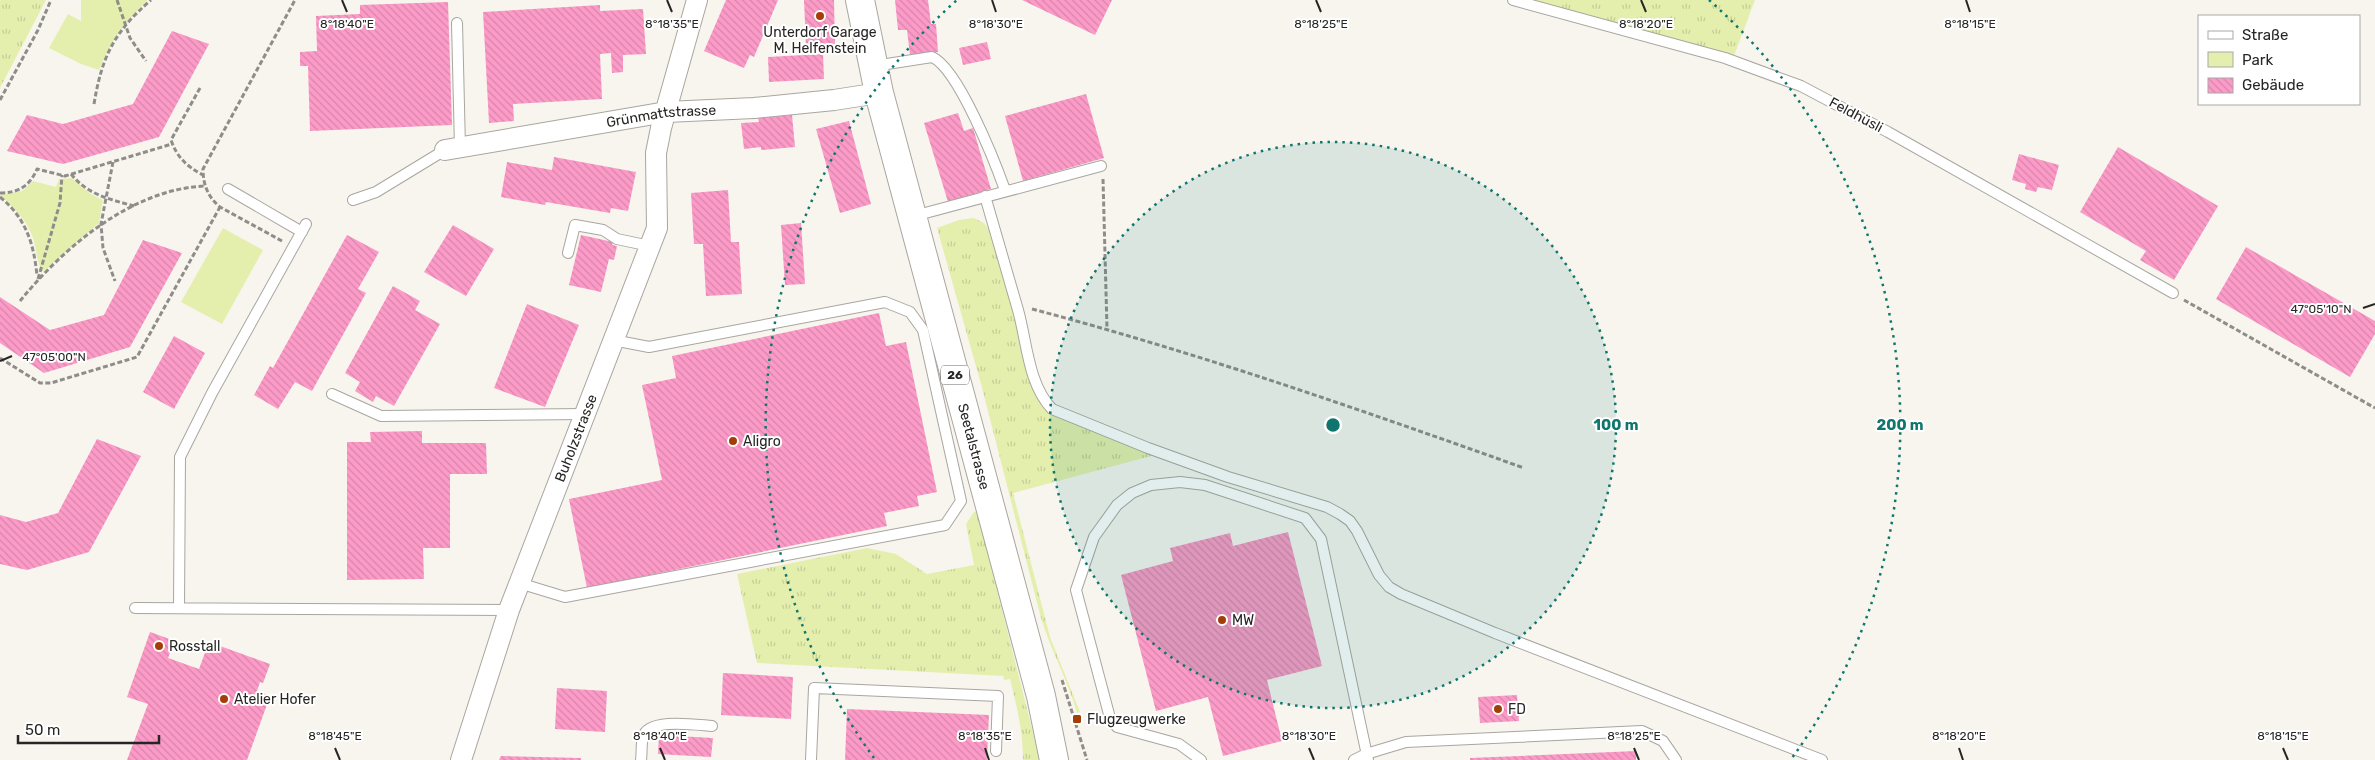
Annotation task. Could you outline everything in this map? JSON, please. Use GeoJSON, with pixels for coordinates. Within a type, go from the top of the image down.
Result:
{"type":"FeatureCollection","features":[{"type":"Feature","properties":{"kind":"main road","name":"Seetalstrasse"},"geometry":{"type":"LineString","coordinates":[[860,0],[879,93],[1055,756]]}},
{"type":"Feature","properties":{"kind":"street","name":"Buholzstrasse"},"geometry":{"type":"LineString","coordinates":[[461,760],[509,610],[656,228],[656,153],[697,0]]}},
{"type":"Feature","properties":{"kind":"street","name":"Grünmattstrasse"},"geometry":{"type":"LineString","coordinates":[[452,149],[666,112],[754,108],[834,100],[879,93]]}},
{"type":"Feature","properties":{"kind":"lane","name":"Feldhüsli"},"geometry":{"type":"LineString","coordinates":[[1513,0],[1725,58],[1801,86],[1888,132],[2173,293]]}},
{"type":"Feature","properties":{"kind":"lane"},"geometry":{"type":"LineString","coordinates":[[353,200],[376,192],[452,149],[457,23]]}},
{"type":"Feature","properties":{"kind":"lane"},"geometry":{"type":"LineString","coordinates":[[873,66],[932,57],[940,60],[953,77],[993,157],[1005,190]]}},
{"type":"Feature","properties":{"kind":"lane"},"geometry":{"type":"LineString","coordinates":[[913,216],[1101,166]]}},
{"type":"Feature","properties":{"kind":"lane"},"geometry":{"type":"LineString","coordinates":[[179,608],[180,457],[212,393],[304,228],[228,189]]}},
{"type":"Feature","properties":{"kind":"lane"},"geometry":{"type":"LineString","coordinates":[[985,196],[1017,306],[1035,383],[1042,398],[1052,409],[1148,448],[1228,477],[1327,507],[1350,521],[1379,575],[1389,587],[1401,594],[1495,633],[1822,760]]}},
{"type":"Feature","properties":{"kind":"lane"},"geometry":{"type":"LineString","coordinates":[[568,253],[575,225],[603,230],[617,239],[650,246]]}},
{"type":"Feature","properties":{"kind":"lane"},"geometry":{"type":"LineString","coordinates":[[519,583],[565,597],[573,596],[946,525],[961,501],[923,330],[910,312],[885,302],[649,346],[613,340]]}},
{"type":"Feature","properties":{"kind":"lane"},"geometry":{"type":"LineString","coordinates":[[332,394],[381,416],[584,414]]}},
{"type":"Feature","properties":{"kind":"lane"},"geometry":{"type":"LineString","coordinates":[[1201,760],[1179,744],[1117,727],[1110,718],[1076,590],[1094,537],[1117,504],[1132,493],[1151,485],[1180,482],[1205,485],[1305,518],[1321,539],[1367,757]]}},
{"type":"Feature","properties":{"kind":"lane"},"geometry":{"type":"LineString","coordinates":[[135,608],[509,610]]}},
{"type":"Feature","properties":{"kind":"lane"},"geometry":{"type":"LineString","coordinates":[[811,760],[814,688],[998,696],[996,751]]}},
{"type":"Feature","properties":{"kind":"lane"},"geometry":{"type":"LineString","coordinates":[[642,760],[643,735],[648,729],[664,724],[712,726]]}},
{"type":"Feature","properties":{"kind":"lane"},"geometry":{"type":"LineString","coordinates":[[1354,760],[1406,742],[1642,731],[1663,741],[1676,760]]}},
{"type":"Feature","properties":{"kind":"path"},"geometry":{"type":"LineString","coordinates":[[0,100],[38,30],[51,0]]}},
{"type":"Feature","properties":{"kind":"path"},"geometry":{"type":"LineString","coordinates":[[118,0],[135,47],[146,61]]}},
{"type":"Feature","properties":{"kind":"path"},"geometry":{"type":"LineString","coordinates":[[94,104],[99,73],[108,52],[126,26],[152,0]]}},
{"type":"Feature","properties":{"kind":"path"},"geometry":{"type":"LineString","coordinates":[[293,247],[212,201],[205,186],[203,169],[212,149],[295,0]]}},
{"type":"Feature","properties":{"kind":"path"},"geometry":{"type":"LineString","coordinates":[[200,88],[171,140],[180,159],[189,168],[203,175]]}},
{"type":"Feature","properties":{"kind":"path"},"geometry":{"type":"LineString","coordinates":[[0,193],[12,192],[27,185],[32,180],[37,169],[62,175],[71,174],[172,144]]}},
{"type":"Feature","properties":{"kind":"path"},"geometry":{"type":"LineString","coordinates":[[113,162],[101,224],[103,248],[116,281]]}},
{"type":"Feature","properties":{"kind":"path"},"geometry":{"type":"LineString","coordinates":[[1101,166],[1105,221],[1107,329]]}},
{"type":"Feature","properties":{"kind":"path"},"geometry":{"type":"LineString","coordinates":[[71,174],[86,189],[106,198],[134,206]]}},
{"type":"Feature","properties":{"kind":"path"},"geometry":{"type":"LineString","coordinates":[[38,279],[60,203],[62,175]]}},
{"type":"Feature","properties":{"kind":"path"},"geometry":{"type":"LineString","coordinates":[[20,301],[38,279],[88,233],[101,224],[134,206],[168,192],[187,186],[205,186]]}},
{"type":"Feature","properties":{"kind":"path"},"geometry":{"type":"LineString","coordinates":[[0,197],[11,206],[30,236],[38,279]]}},
{"type":"Feature","properties":{"kind":"path"},"geometry":{"type":"LineString","coordinates":[[0,358],[40,383],[51,383],[137,357],[220,207]]}},
{"type":"Feature","properties":{"kind":"path"},"geometry":{"type":"LineString","coordinates":[[2173,293],[2375,408]]}},
{"type":"Feature","properties":{"kind":"path"},"geometry":{"type":"LineString","coordinates":[[1017,306],[1107,329],[1237,369],[1524,468]]}},
{"type":"Feature","properties":{"kind":"green space"},"geometry":{"type":"Polygon","coordinates":[[[0,0],[46,0],[0,88],[0,0]]]}},
{"type":"Feature","properties":{"kind":"green space"},"geometry":{"type":"Polygon","coordinates":[[[81,0],[148,0],[119,32],[99,70],[81,64],[49,48],[68,14],[81,21],[81,0]]]}},
{"type":"Feature","properties":{"kind":"green space"},"geometry":{"type":"Polygon","coordinates":[[[1533,0],[1755,0],[1734,56],[1533,0]]]}},
{"type":"Feature","properties":{"kind":"green space"},"geometry":{"type":"Polygon","coordinates":[[[72,178],[91,194],[103,200],[99,223],[43,272],[33,238],[24,220],[0,195],[22,191],[33,181],[56,187],[59,179],[72,178]]]}},
{"type":"Feature","properties":{"kind":"green space"},"geometry":{"type":"Polygon","coordinates":[[[974,218],[984,223],[990,231],[1000,255],[1034,393],[1040,402],[1050,411],[1153,454],[1013,493],[1050,637],[1080,712],[1077,713],[1041,618],[981,384],[937,228],[959,220],[974,218]]]}},
{"type":"Feature","properties":{"kind":"green space"},"geometry":{"type":"Polygon","coordinates":[[[927,220],[1003,499],[999,500],[927,220]]]}},
{"type":"Feature","properties":{"kind":"green space"},"geometry":{"type":"Polygon","coordinates":[[[223,228],[263,250],[222,324],[181,302],[223,228]]]}},
{"type":"Feature","properties":{"kind":"green space"},"geometry":{"type":"Polygon","coordinates":[[[977,511],[1040,760],[1023,760],[1021,729],[1013,690],[1010,679],[1004,680],[1003,676],[757,663],[737,574],[867,548],[896,554],[927,574],[974,565],[966,524],[974,512],[977,511]]]}},
{"type":"Feature","properties":{"kind":"building"},"geometry":{"type":"Polygon","coordinates":[[[726,0],[778,0],[754,57],[750,55],[744,68],[704,51],[726,0]]]}},
{"type":"Feature","properties":{"kind":"building"},"geometry":{"type":"Polygon","coordinates":[[[804,0],[834,0],[835,46],[806,47],[804,0]]]}},
{"type":"Feature","properties":{"kind":"building"},"geometry":{"type":"Polygon","coordinates":[[[895,0],[928,0],[931,24],[936,24],[938,52],[910,55],[907,30],[898,30],[895,0]]]}},
{"type":"Feature","properties":{"kind":"building"},"geometry":{"type":"Polygon","coordinates":[[[1022,0],[1112,0],[1095,35],[1022,0]]]}},
{"type":"Feature","properties":{"kind":"building"},"geometry":{"type":"Polygon","coordinates":[[[448,2],[452,125],[310,131],[308,66],[300,66],[300,52],[317,51],[316,16],[360,14],[360,5],[448,2]]]}},
{"type":"Feature","properties":{"kind":"building"},"geometry":{"type":"Polygon","coordinates":[[[600,5],[600,11],[643,9],[646,54],[623,55],[623,72],[612,73],[611,53],[600,54],[602,99],[513,104],[514,121],[489,123],[483,12],[600,5]]]}},
{"type":"Feature","properties":{"kind":"building"},"geometry":{"type":"Polygon","coordinates":[[[172,31],[209,44],[159,137],[63,164],[7,151],[27,115],[63,124],[133,104],[172,31]]]}},
{"type":"Feature","properties":{"kind":"building"},"geometry":{"type":"Polygon","coordinates":[[[987,42],[991,59],[963,65],[959,48],[987,42]]]}},
{"type":"Feature","properties":{"kind":"building"},"geometry":{"type":"Polygon","coordinates":[[[823,54],[824,79],[769,82],[768,57],[823,54]]]}},
{"type":"Feature","properties":{"kind":"building"},"geometry":{"type":"Polygon","coordinates":[[[1086,94],[1104,158],[1023,181],[1005,116],[1086,94]]]}},
{"type":"Feature","properties":{"kind":"building"},"geometry":{"type":"Polygon","coordinates":[[[958,113],[964,131],[973,128],[991,189],[948,202],[924,123],[958,113]]]}},
{"type":"Feature","properties":{"kind":"building"},"geometry":{"type":"Polygon","coordinates":[[[792,115],[795,147],[761,150],[761,147],[744,149],[741,123],[759,122],[758,118],[792,115]]]}},
{"type":"Feature","properties":{"kind":"building"},"geometry":{"type":"Polygon","coordinates":[[[849,121],[871,204],[840,213],[816,129],[849,121]]]}},
{"type":"Feature","properties":{"kind":"building"},"geometry":{"type":"Polygon","coordinates":[[[2118,147],[2218,206],[2174,280],[2140,260],[2146,251],[2080,212],[2118,147]]]}},
{"type":"Feature","properties":{"kind":"building"},"geometry":{"type":"Polygon","coordinates":[[[2019,154],[2059,165],[2052,190],[2038,187],[2036,192],[2025,189],[2026,184],[2012,180],[2019,154]]]}},
{"type":"Feature","properties":{"kind":"building"},"geometry":{"type":"Polygon","coordinates":[[[554,157],[636,172],[628,211],[611,208],[610,213],[546,202],[545,205],[501,197],[507,162],[552,170],[554,157]]]}},
{"type":"Feature","properties":{"kind":"building"},"geometry":{"type":"Polygon","coordinates":[[[728,190],[731,242],[739,242],[742,294],[706,296],[703,244],[694,244],[691,193],[728,190]]]}},
{"type":"Feature","properties":{"kind":"building"},"geometry":{"type":"Polygon","coordinates":[[[801,223],[805,284],[785,285],[781,225],[801,223]]]}},
{"type":"Feature","properties":{"kind":"building"},"geometry":{"type":"Polygon","coordinates":[[[453,225],[494,249],[466,296],[424,272],[453,225]]]}},
{"type":"Feature","properties":{"kind":"building"},"geometry":{"type":"Polygon","coordinates":[[[347,235],[379,252],[358,289],[366,293],[312,391],[295,382],[278,409],[254,395],[270,366],[273,368],[347,235]]]}},
{"type":"Feature","properties":{"kind":"building"},"geometry":{"type":"Polygon","coordinates":[[[581,235],[613,242],[612,245],[617,246],[614,260],[609,259],[601,292],[569,285],[581,235]]]}},
{"type":"Feature","properties":{"kind":"building"},"geometry":{"type":"Polygon","coordinates":[[[143,240],[182,253],[130,347],[44,373],[0,343],[0,297],[50,330],[104,315],[143,240]]]}},
{"type":"Feature","properties":{"kind":"building"},"geometry":{"type":"Polygon","coordinates":[[[2246,247],[2375,321],[2375,334],[2350,377],[2216,299],[2246,247]]]}},
{"type":"Feature","properties":{"kind":"building"},"geometry":{"type":"Polygon","coordinates":[[[393,286],[420,301],[415,310],[440,324],[394,406],[376,396],[373,402],[355,391],[360,382],[345,373],[393,286]]]}},
{"type":"Feature","properties":{"kind":"building"},"geometry":{"type":"Polygon","coordinates":[[[527,304],[579,325],[545,407],[494,388],[527,304]]]}},
{"type":"Feature","properties":{"kind":"building"},"geometry":{"type":"Polygon","coordinates":[[[879,313],[886,346],[906,342],[937,492],[917,496],[919,506],[884,513],[887,526],[587,588],[569,499],[662,480],[642,385],[676,378],[672,356],[879,313]]]}},
{"type":"Feature","properties":{"kind":"building"},"geometry":{"type":"Polygon","coordinates":[[[174,336],[205,353],[174,409],[143,392],[174,336]]]}},
{"type":"Feature","properties":{"kind":"building"},"geometry":{"type":"Polygon","coordinates":[[[422,431],[422,443],[486,443],[487,474],[450,474],[450,548],[423,548],[424,579],[347,580],[347,442],[371,442],[370,432],[422,431]]]}},
{"type":"Feature","properties":{"kind":"building"},"geometry":{"type":"Polygon","coordinates":[[[97,439],[141,456],[89,552],[27,570],[0,564],[0,515],[26,522],[58,513],[97,439]]]}},
{"type":"Feature","properties":{"kind":"building","name":"MW"},"geometry":{"type":"Polygon","coordinates":[[[1288,532],[1322,666],[1267,680],[1282,741],[1223,756],[1208,697],[1156,711],[1121,575],[1173,561],[1170,548],[1230,533],[1233,546],[1288,532]]]}},
{"type":"Feature","properties":{"kind":"building"},"geometry":{"type":"Polygon","coordinates":[[[150,632],[175,641],[168,658],[199,669],[209,642],[270,664],[263,683],[260,682],[257,691],[270,696],[247,760],[127,760],[148,704],[127,697],[150,632]]]}},
{"type":"Feature","properties":{"kind":"building"},"geometry":{"type":"Polygon","coordinates":[[[723,673],[793,677],[791,719],[721,715],[723,673]]]}},
{"type":"Feature","properties":{"kind":"building"},"geometry":{"type":"Polygon","coordinates":[[[557,688],[607,691],[605,732],[555,729],[557,688]]]}},
{"type":"Feature","properties":{"kind":"building","name":"FD"},"geometry":{"type":"Polygon","coordinates":[[[1517,695],[1519,721],[1480,723],[1478,697],[1517,695]]]}},
{"type":"Feature","properties":{"kind":"building"},"geometry":{"type":"Polygon","coordinates":[[[847,709],[989,715],[987,760],[845,760],[847,709]]]}},
{"type":"Feature","properties":{"kind":"building"},"geometry":{"type":"Polygon","coordinates":[[[659,735],[713,738],[711,757],[658,754],[659,735]]]}},
{"type":"Feature","properties":{"kind":"building"},"geometry":{"type":"Polygon","coordinates":[[[1636,751],[1636,760],[1470,760],[1470,758],[1636,751]]]}},
{"type":"Feature","properties":{"kind":"building"},"geometry":{"type":"Polygon","coordinates":[[[501,756],[581,758],[581,760],[499,760],[501,756]]]}},
{"type":"Feature","properties":{"kind":"place","name":"Unterdorf Garage M. Helfenstein"},"geometry":{"type":"Point","coordinates":[820,16]}},
{"type":"Feature","properties":{"kind":"place","name":"Aligro"},"geometry":{"type":"Point","coordinates":[733,441]}},
{"type":"Feature","properties":{"kind":"place","name":"MW"},"geometry":{"type":"Point","coordinates":[1222,620]}},
{"type":"Feature","properties":{"kind":"place","name":"Rosstall"},"geometry":{"type":"Point","coordinates":[159,646]}},
{"type":"Feature","properties":{"kind":"place","name":"Atelier Hofer"},"geometry":{"type":"Point","coordinates":[224,699]}},
{"type":"Feature","properties":{"kind":"place","name":"FD"},"geometry":{"type":"Point","coordinates":[1498,709]}},
{"type":"Feature","properties":{"kind":"place","name":"Flugzeugwerke"},"geometry":{"type":"Point","coordinates":[1077,719]}}]}
